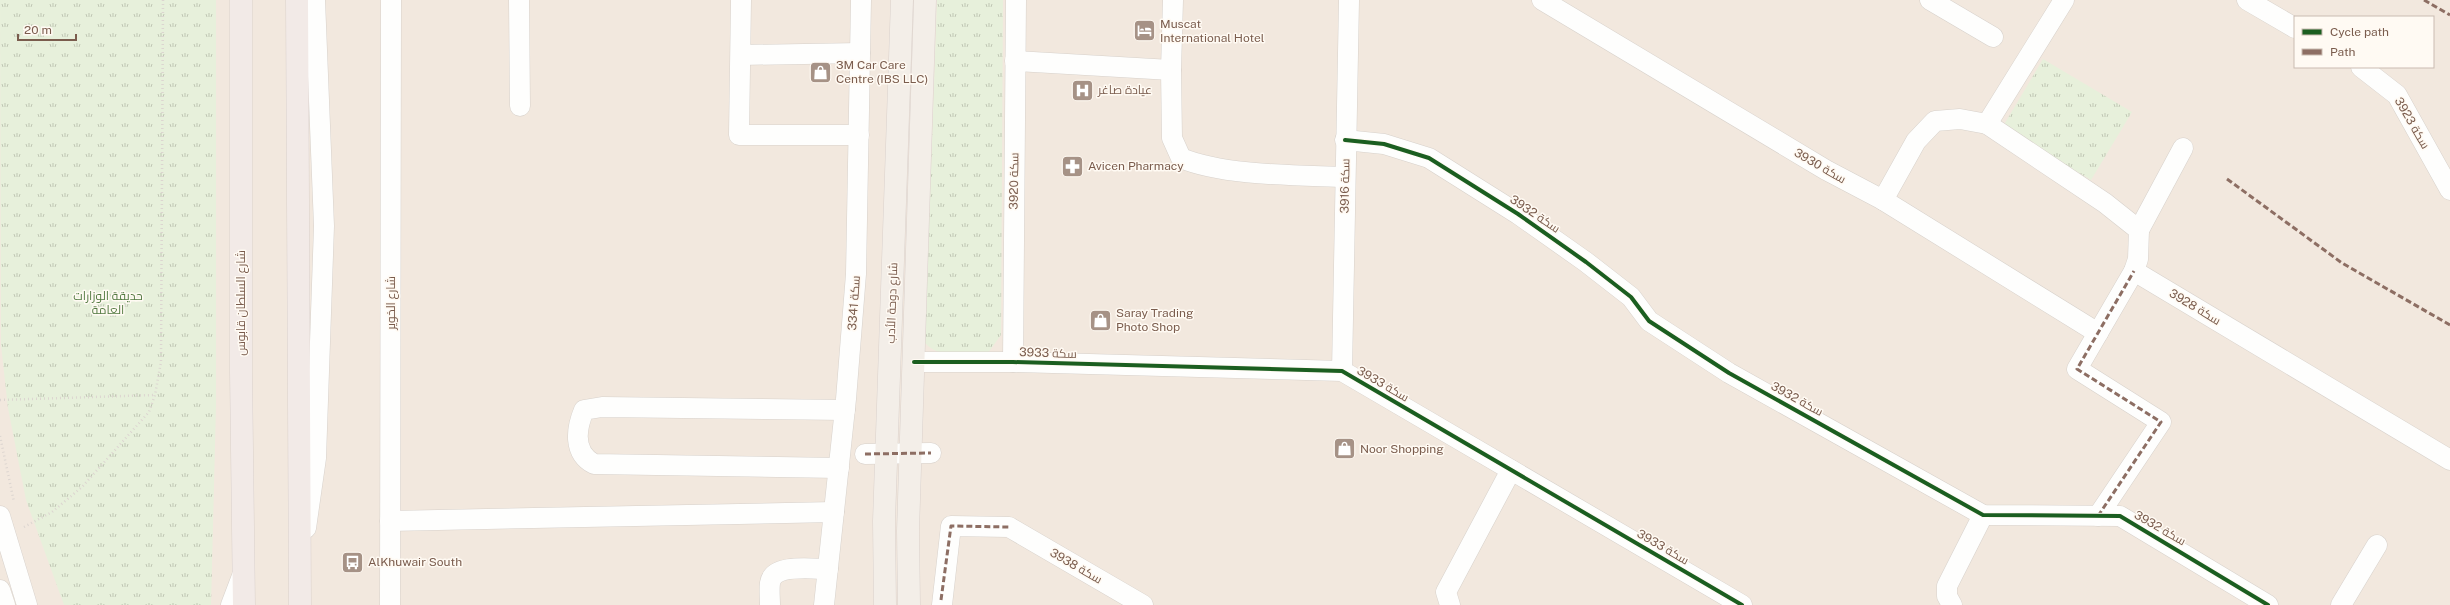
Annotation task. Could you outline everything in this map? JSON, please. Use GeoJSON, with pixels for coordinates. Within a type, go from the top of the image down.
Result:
{"type":"FeatureCollection","features":[{"type":"Feature","properties":{"kind":"highway","name":"شارع السلطان قابوس"},"geometry":{"type":"LineString","coordinates":[[241,0],[240,372],[244,605]]}},
{"type":"Feature","properties":{"kind":"highway"},"geometry":{"type":"LineString","coordinates":[[298,0],[300,605]]}},
{"type":"Feature","properties":{"kind":"main road","name":"شارع دوحة الأدب"},"geometry":{"type":"LineString","coordinates":[[885,605],[884,521],[876,454],[902,0]]}},
{"type":"Feature","properties":{"kind":"main road","name":"شارع دوحة الأدب"},"geometry":{"type":"LineString","coordinates":[[909,605],[908,531],[921,454],[914,362],[925,0]]}},
{"type":"Feature","properties":{"kind":"street"},"geometry":{"type":"LineString","coordinates":[[300,557],[307,524],[316,458],[324,226],[315,0]]}},
{"type":"Feature","properties":{"kind":"street","name":"شارع الخوير"},"geometry":{"type":"LineString","coordinates":[[390,605],[391,0]]}},
{"type":"Feature","properties":{"kind":"street"},"geometry":{"type":"LineString","coordinates":[[520,0],[520,106]]}},
{"type":"Feature","properties":{"kind":"street"},"geometry":{"type":"LineString","coordinates":[[741,0],[739,135],[859,135]]}},
{"type":"Feature","properties":{"kind":"street","name":"سكة 3341"},"geometry":{"type":"LineString","coordinates":[[824,605],[839,468],[856,274],[861,0]]}},
{"type":"Feature","properties":{"kind":"street","name":"سكة 3920"},"geometry":{"type":"LineString","coordinates":[[1012,362],[1016,0]]}},
{"type":"Feature","properties":{"kind":"street"},"geometry":{"type":"LineString","coordinates":[[1173,0],[1171,70],[1172,138],[1181,158],[1200,166],[1280,174],[1345,177]]}},
{"type":"Feature","properties":{"kind":"street","name":"سكة 3916"},"geometry":{"type":"LineString","coordinates":[[1342,371],[1345,140],[1349,0]]}},
{"type":"Feature","properties":{"kind":"street","name":"سكة 3930"},"geometry":{"type":"LineString","coordinates":[[1542,0],[1826,170],[1883,200],[2098,333]]}},
{"type":"Feature","properties":{"kind":"street"},"geometry":{"type":"LineString","coordinates":[[1930,0],[1993,37]]}},
{"type":"Feature","properties":{"kind":"street"},"geometry":{"type":"LineString","coordinates":[[1987,124],[2064,0]]}},
{"type":"Feature","properties":{"kind":"street"},"geometry":{"type":"LineString","coordinates":[[2247,0],[2294,27]]}},
{"type":"Feature","properties":{"kind":"street"},"geometry":{"type":"LineString","coordinates":[[741,55],[860,53]]}},
{"type":"Feature","properties":{"kind":"street"},"geometry":{"type":"LineString","coordinates":[[1016,62],[1171,70]]}},
{"type":"Feature","properties":{"kind":"street","name":"سكة 3923"},"geometry":{"type":"LineString","coordinates":[[2362,68],[2397,95],[2450,190]]}},
{"type":"Feature","properties":{"kind":"street"},"geometry":{"type":"LineString","coordinates":[[1883,200],[1916,141],[1935,120],[1960,119],[1987,124],[2105,203],[2139,230]]}},
{"type":"Feature","properties":{"kind":"street","name":"سكة 3932"},"geometry":{"type":"LineString","coordinates":[[1345,140],[1384,144],[1429,158],[1518,214],[1586,262],[1631,297],[1649,321],[1729,373],[1983,515],[2120,516],[2268,605]]}},
{"type":"Feature","properties":{"kind":"street"},"geometry":{"type":"LineString","coordinates":[[2098,516],[2161,422],[2076,369],[2134,271],[2138,259],[2139,230],[2183,148]]}},
{"type":"Feature","properties":{"kind":"street","name":"سكة 3928"},"geometry":{"type":"LineString","coordinates":[[2134,271],[2450,460]]}},
{"type":"Feature","properties":{"kind":"street","name":"سكة 3933"},"geometry":{"type":"LineString","coordinates":[[914,362],[1012,362],[1342,371],[1742,605]]}},
{"type":"Feature","properties":{"kind":"street"},"geometry":{"type":"LineString","coordinates":[[839,468],[594,464],[585,460],[579,448],[578,425],[584,410],[602,407],[844,410]]}},
{"type":"Feature","properties":{"kind":"street"},"geometry":{"type":"LineString","coordinates":[[876,454],[921,454]]}},
{"type":"Feature","properties":{"kind":"street"},"geometry":{"type":"LineString","coordinates":[[1450,605],[1446,592],[1511,470]]}},
{"type":"Feature","properties":{"kind":"street"},"geometry":{"type":"LineString","coordinates":[[390,522],[834,512]]}},
{"type":"Feature","properties":{"kind":"street"},"geometry":{"type":"LineString","coordinates":[[1952,605],[1947,596],[1947,586],[1983,515]]}},
{"type":"Feature","properties":{"kind":"street"},"geometry":{"type":"LineString","coordinates":[[0,516],[27,605]]}},
{"type":"Feature","properties":{"kind":"street","name":"سكة 3938"},"geometry":{"type":"LineString","coordinates":[[941,603],[951,526],[1009,526],[1143,605]]}},
{"type":"Feature","properties":{"kind":"street"},"geometry":{"type":"LineString","coordinates":[[2341,605],[2377,545]]}},
{"type":"Feature","properties":{"kind":"street"},"geometry":{"type":"LineString","coordinates":[[770,605],[770,582],[773,575],[780,570],[828,569]]}},
{"type":"Feature","properties":{"kind":"street"},"geometry":{"type":"LineString","coordinates":[[231,605],[244,572]]}},
{"type":"Feature","properties":{"kind":"street"},"geometry":{"type":"LineString","coordinates":[[0,590],[5,605]]}},
{"type":"Feature","properties":{"kind":"path"},"geometry":{"type":"LineString","coordinates":[[21,528],[52,512],[82,487],[149,412],[155,395],[161,362],[163,0]]}},
{"type":"Feature","properties":{"kind":"path"},"geometry":{"type":"LineString","coordinates":[[0,400],[155,395]]}},
{"type":"Feature","properties":{"kind":"shaded area"},"geometry":{"type":"Polygon","coordinates":[[[0,0],[2450,0],[2450,605],[0,605],[0,0]]]}},
{"type":"Feature","properties":{"kind":"green space","name":"حديقة الوزارات العامة"},"geometry":{"type":"Polygon","coordinates":[[[0,0],[216,0],[216,406],[211,605],[64,605],[26,500],[8,408],[1,345],[0,0]]]}},
{"type":"Feature","properties":{"kind":"green space"},"geometry":{"type":"Polygon","coordinates":[[[937,0],[1003,0],[1001,335],[988,353],[963,355],[946,354],[931,348],[925,343],[937,0]]]}},
{"type":"Feature","properties":{"kind":"green space"},"geometry":{"type":"Polygon","coordinates":[[[2043,59],[2132,112],[2091,180],[2002,128],[2043,59]]]}},
{"type":"Feature","properties":{"kind":"marked path"},"geometry":{"type":"LineString","coordinates":[[2424,0],[2450,15]]}},
{"type":"Feature","properties":{"kind":"marked path"},"geometry":{"type":"LineString","coordinates":[[2227,179],[2342,263],[2450,325]]}},
{"type":"Feature","properties":{"kind":"marked path"},"geometry":{"type":"LineString","coordinates":[[2098,516],[2161,422],[2077,369],[2134,271]]}},
{"type":"Feature","properties":{"kind":"marked path"},"geometry":{"type":"LineString","coordinates":[[865,454],[931,453]]}},
{"type":"Feature","properties":{"kind":"marked path"},"geometry":{"type":"LineString","coordinates":[[941,600],[951,526],[1009,527]]}},
{"type":"Feature","properties":{"kind":"cycle path"},"geometry":{"type":"LineString","coordinates":[[1345,140],[1384,144],[1429,158],[1518,214],[1586,262],[1631,297],[1649,321],[1729,373],[1983,515],[2120,516],[2268,605]]}},
{"type":"Feature","properties":{"kind":"cycle path"},"geometry":{"type":"LineString","coordinates":[[914,362],[1013,362],[1342,371],[1742,605]]}},
{"type":"Feature","properties":{"kind":"place","name":"Muscat International Hotel"},"geometry":{"type":"Point","coordinates":[1145,31]}},
{"type":"Feature","properties":{"kind":"place","name":"3M Car Care Centre (IBS LLC)"},"geometry":{"type":"Point","coordinates":[820,72]}},
{"type":"Feature","properties":{"kind":"place","name":"عيادة صاغر"},"geometry":{"type":"Point","coordinates":[1083,90]}},
{"type":"Feature","properties":{"kind":"place","name":"Avicen Pharmacy"},"geometry":{"type":"Point","coordinates":[1072,166]}},
{"type":"Feature","properties":{"kind":"place","name":"Saray Trading Photo Shop"},"geometry":{"type":"Point","coordinates":[1100,320]}},
{"type":"Feature","properties":{"kind":"place","name":"Noor Shopping"},"geometry":{"type":"Point","coordinates":[1345,449]}},
{"type":"Feature","properties":{"kind":"place","name":"AlKhuwair South"},"geometry":{"type":"Point","coordinates":[352,562]}}]}
